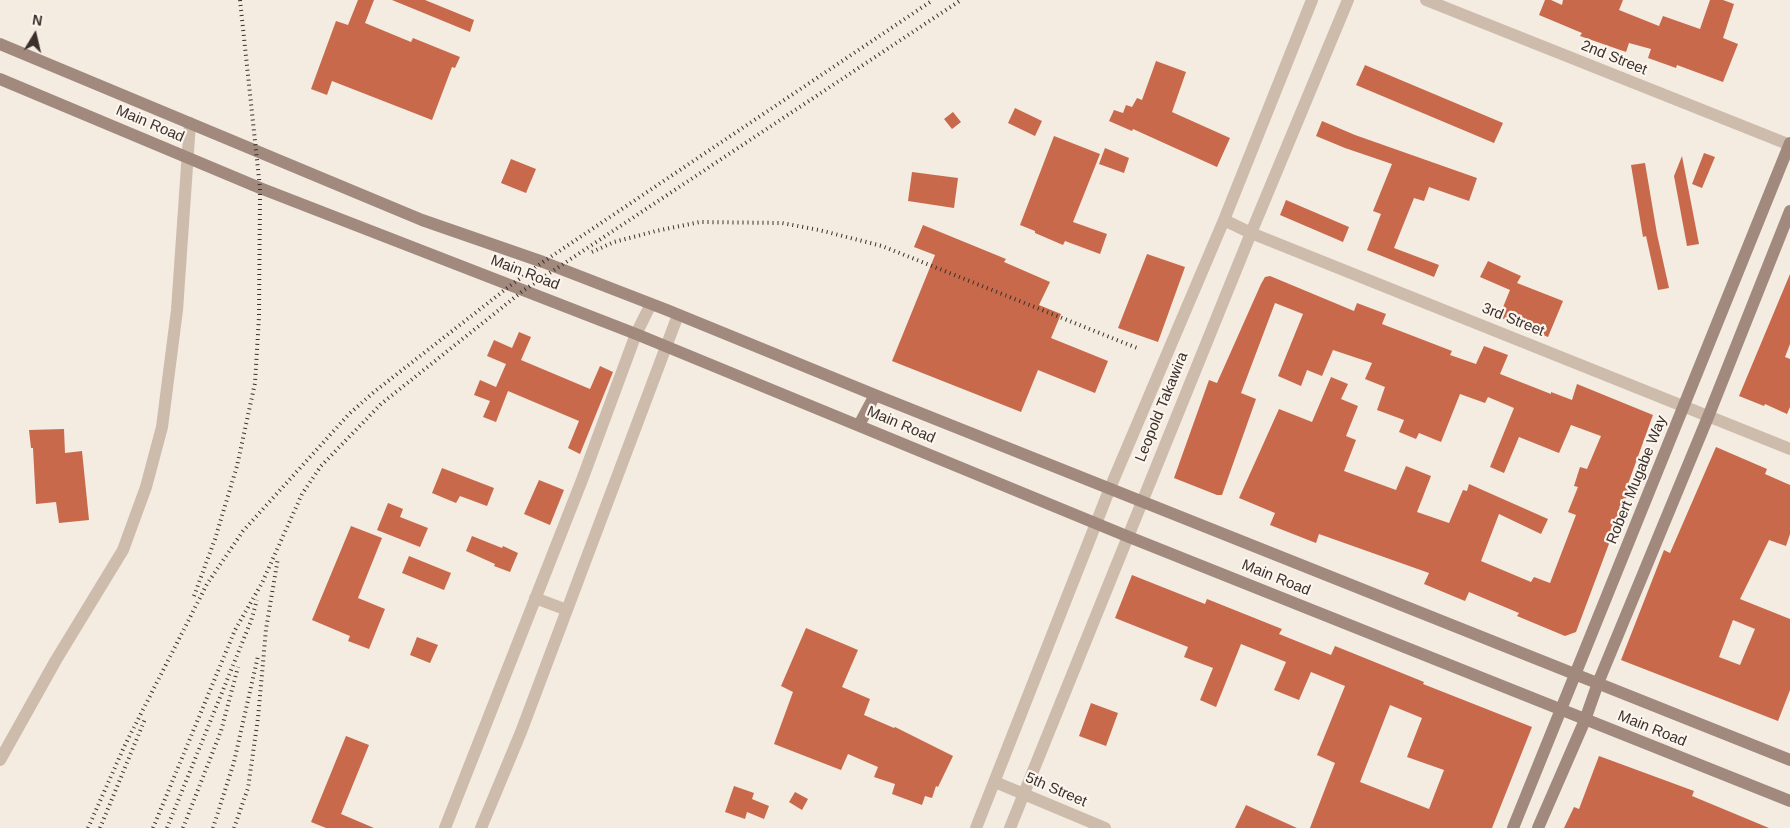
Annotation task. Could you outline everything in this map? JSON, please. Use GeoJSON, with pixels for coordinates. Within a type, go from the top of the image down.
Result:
{"type":"FeatureCollection","features":[{"type":"Feature","properties":{"kind":"main road","name":"Main Road"},"geometry":{"type":"LineString","coordinates":[[0,44],[422,220],[543,262],[678,315],[1790,760]]}},
{"type":"Feature","properties":{"kind":"main road","name":"Main Road"},"geometry":{"type":"LineString","coordinates":[[0,79],[189,158],[413,248],[636,334],[1128,537],[1790,801]]}},
{"type":"Feature","properties":{"kind":"main road","name":"Robert Mugabe Way"},"geometry":{"type":"LineString","coordinates":[[1513,828],[1790,144]]}},
{"type":"Feature","properties":{"kind":"main road"},"geometry":{"type":"LineString","coordinates":[[1538,828],[1585,720],[1598,683],[1708,417],[1790,210]]}},
{"type":"Feature","properties":{"kind":"main road"},"geometry":{"type":"LineString","coordinates":[[859,426],[875,395]]}},
{"type":"Feature","properties":{"kind":"street","name":"Leopold Takawira"},"geometry":{"type":"LineString","coordinates":[[976,828],[1110,488],[1224,220],[1312,0]]}},
{"type":"Feature","properties":{"kind":"street","name":"Leopold Takawira"},"geometry":{"type":"LineString","coordinates":[[1010,828],[1251,233],[1348,0]]}},
{"type":"Feature","properties":{"kind":"street","name":"2nd Street"},"geometry":{"type":"LineString","coordinates":[[1426,0],[1790,144]]}},
{"type":"Feature","properties":{"kind":"street"},"geometry":{"type":"LineString","coordinates":[[0,760],[56,660],[123,550],[146,487],[162,427],[177,310],[190,124]]}},
{"type":"Feature","properties":{"kind":"street","name":"3rd Street"},"geometry":{"type":"LineString","coordinates":[[1224,220],[1251,233],[1790,449]]}},
{"type":"Feature","properties":{"kind":"street"},"geometry":{"type":"LineString","coordinates":[[445,828],[582,480],[636,334],[650,304]]}},
{"type":"Feature","properties":{"kind":"street"},"geometry":{"type":"LineString","coordinates":[[481,828],[521,732],[678,315]]}},
{"type":"Feature","properties":{"kind":"street"},"geometry":{"type":"LineString","coordinates":[[535,598],[567,610]]}},
{"type":"Feature","properties":{"kind":"street","name":"5th Street"},"geometry":{"type":"LineString","coordinates":[[995,782],[1105,828]]}},
{"type":"Feature","properties":{"kind":"building"},"geometry":{"type":"Polygon","coordinates":[[[358,0],[374,0],[365,23],[411,42],[413,38],[460,57],[455,68],[452,67],[432,120],[332,81],[327,95],[311,89],[336,21],[348,25],[358,0]]]}},
{"type":"Feature","properties":{"kind":"building"},"geometry":{"type":"Polygon","coordinates":[[[392,0],[425,0],[474,20],[470,32],[392,0]]]}},
{"type":"Feature","properties":{"kind":"building"},"geometry":{"type":"Polygon","coordinates":[[[1545,0],[1551,0],[1562,5],[1563,0],[1623,0],[1619,10],[1659,26],[1663,16],[1700,29],[1710,0],[1723,0],[1734,4],[1723,38],[1738,44],[1723,82],[1677,65],[1676,68],[1648,58],[1651,49],[1629,43],[1626,52],[1580,36],[1582,33],[1539,15],[1545,0]]]}},
{"type":"Feature","properties":{"kind":"building"},"geometry":{"type":"Polygon","coordinates":[[[1156,61],[1186,72],[1172,112],[1230,138],[1217,167],[1133,129],[1132,131],[1109,121],[1114,110],[1123,113],[1126,105],[1132,107],[1137,98],[1142,100],[1156,61]]]}},
{"type":"Feature","properties":{"kind":"building"},"geometry":{"type":"Polygon","coordinates":[[[1365,65],[1503,123],[1494,143],[1356,85],[1365,65]]]}},
{"type":"Feature","properties":{"kind":"building"},"geometry":{"type":"Polygon","coordinates":[[[1015,108],[1042,121],[1035,136],[1008,123],[1015,108]]]}},
{"type":"Feature","properties":{"kind":"building"},"geometry":{"type":"Polygon","coordinates":[[[953,112],[961,122],[952,129],[944,119],[953,112]]]}},
{"type":"Feature","properties":{"kind":"building"},"geometry":{"type":"Polygon","coordinates":[[[1322,121],[1355,135],[1477,178],[1469,201],[1429,187],[1424,201],[1414,198],[1394,248],[1439,265],[1434,277],[1367,250],[1381,214],[1373,211],[1392,164],[1316,136],[1322,121]]]}},
{"type":"Feature","properties":{"kind":"building"},"geometry":{"type":"Polygon","coordinates":[[[1054,136],[1100,154],[1073,222],[1107,234],[1100,254],[1065,241],[1063,245],[1020,225],[1054,136]]]}},
{"type":"Feature","properties":{"kind":"building"},"geometry":{"type":"Polygon","coordinates":[[[1105,148],[1129,158],[1124,173],[1099,164],[1105,148]]]}},
{"type":"Feature","properties":{"kind":"building"},"geometry":{"type":"Polygon","coordinates":[[[1704,153],[1715,157],[1702,188],[1692,184],[1704,153]]]}},
{"type":"Feature","properties":{"kind":"building"},"geometry":{"type":"Polygon","coordinates":[[[1682,156],[1699,244],[1687,246],[1674,176],[1682,156]]]}},
{"type":"Feature","properties":{"kind":"building"},"geometry":{"type":"Polygon","coordinates":[[[511,159],[536,169],[526,193],[501,183],[511,159]]]}},
{"type":"Feature","properties":{"kind":"building"},"geometry":{"type":"Polygon","coordinates":[[[1645,163],[1657,234],[1669,288],[1658,290],[1646,236],[1643,237],[1631,165],[1645,163]]]}},
{"type":"Feature","properties":{"kind":"building"},"geometry":{"type":"Polygon","coordinates":[[[912,172],[958,178],[954,208],[908,201],[912,172]]]}},
{"type":"Feature","properties":{"kind":"building"},"geometry":{"type":"Polygon","coordinates":[[[1286,200],[1349,227],[1343,242],[1280,215],[1286,200]]]}},
{"type":"Feature","properties":{"kind":"building"},"geometry":{"type":"Polygon","coordinates":[[[923,225],[1006,259],[1004,262],[1050,282],[1039,305],[1061,314],[1051,338],[1108,361],[1095,393],[1038,370],[1021,412],[892,361],[935,255],[914,247],[923,225]]]}},
{"type":"Feature","properties":{"kind":"building"},"geometry":{"type":"Polygon","coordinates":[[[1147,254],[1185,267],[1158,342],[1118,328],[1147,254]]]}},
{"type":"Feature","properties":{"kind":"building"},"geometry":{"type":"Polygon","coordinates":[[[1488,261],[1521,276],[1517,283],[1563,301],[1548,337],[1499,317],[1510,290],[1480,277],[1488,261]]]}},
{"type":"Feature","properties":{"kind":"building"},"geometry":{"type":"Polygon","coordinates":[[[1790,274],[1790,344],[1785,357],[1790,359],[1790,407],[1787,414],[1765,404],[1764,406],[1739,396],[1790,274]]]}},
{"type":"Feature","properties":{"kind":"building"},"geometry":{"type":"Polygon","coordinates":[[[1270,276],[1354,311],[1357,303],[1386,314],[1382,324],[1452,351],[1450,355],[1476,364],[1484,346],[1508,355],[1500,374],[1551,394],[1551,392],[1572,400],[1577,384],[1653,415],[1628,484],[1631,485],[1576,632],[1565,636],[1517,616],[1519,613],[1469,592],[1465,601],[1424,584],[1429,573],[1319,534],[1316,543],[1270,525],[1275,513],[1239,498],[1279,409],[1312,422],[1331,377],[1348,384],[1341,399],[1358,406],[1346,436],[1356,440],[1344,471],[1396,490],[1406,466],[1431,476],[1417,512],[1449,523],[1463,490],[1467,491],[1469,484],[1548,519],[1541,534],[1499,514],[1481,561],[1531,582],[1534,577],[1550,583],[1576,515],[1568,512],[1578,487],[1574,486],[1580,467],[1587,469],[1601,436],[1571,425],[1559,453],[1519,437],[1504,473],[1490,467],[1514,408],[1488,397],[1485,403],[1460,394],[1441,442],[1419,433],[1416,439],[1399,432],[1404,420],[1377,410],[1385,387],[1365,379],[1372,363],[1333,350],[1322,376],[1307,370],[1301,386],[1278,376],[1303,314],[1275,303],[1241,393],[1256,399],[1222,495],[1217,495],[1174,478],[1209,380],[1217,383],[1261,284],[1265,277],[1270,276]]]}},
{"type":"Feature","properties":{"kind":"building"},"geometry":{"type":"Polygon","coordinates":[[[519,332],[531,337],[521,360],[590,389],[600,366],[613,372],[580,454],[568,448],[579,421],[508,391],[496,422],[483,417],[490,401],[474,395],[480,380],[496,387],[506,364],[487,356],[494,340],[512,348],[519,332]]]}},
{"type":"Feature","properties":{"kind":"building"},"geometry":{"type":"Polygon","coordinates":[[[64,429],[65,453],[82,451],[89,520],[59,523],[56,502],[36,504],[33,448],[31,448],[29,430],[64,429]]]}},
{"type":"Feature","properties":{"kind":"building"},"geometry":{"type":"Polygon","coordinates":[[[1716,447],[1767,469],[1765,474],[1790,485],[1790,534],[1786,546],[1769,540],[1740,599],[1790,619],[1790,690],[1778,721],[1621,660],[1664,550],[1670,553],[1716,447]],[[1733,620],[1719,657],[1740,665],[1755,629],[1733,620]]]}},
{"type":"Feature","properties":{"kind":"building"},"geometry":{"type":"Polygon","coordinates":[[[442,468],[494,488],[487,506],[460,496],[456,503],[432,493],[442,468]]]}},
{"type":"Feature","properties":{"kind":"building"},"geometry":{"type":"Polygon","coordinates":[[[539,480],[564,490],[550,525],[524,514],[539,480]]]}},
{"type":"Feature","properties":{"kind":"building"},"geometry":{"type":"Polygon","coordinates":[[[388,503],[403,509],[400,517],[428,528],[420,547],[377,530],[388,503]]]}},
{"type":"Feature","properties":{"kind":"building"},"geometry":{"type":"Polygon","coordinates":[[[351,526],[382,538],[358,598],[385,609],[369,649],[348,641],[350,636],[312,620],[351,526]]]}},
{"type":"Feature","properties":{"kind":"building"},"geometry":{"type":"Polygon","coordinates":[[[472,536],[518,553],[510,572],[466,551],[472,536]]]}},
{"type":"Feature","properties":{"kind":"building"},"geometry":{"type":"Polygon","coordinates":[[[409,556],[451,573],[444,590],[402,573],[409,556]]]}},
{"type":"Feature","properties":{"kind":"building"},"geometry":{"type":"Polygon","coordinates":[[[1132,575],[1205,604],[1207,599],[1282,629],[1279,634],[1331,655],[1335,646],[1424,682],[1423,684],[1532,727],[1492,828],[1310,828],[1335,763],[1317,755],[1345,686],[1311,672],[1299,700],[1274,690],[1286,662],[1241,644],[1216,707],[1200,700],[1213,668],[1184,657],[1188,647],[1115,618],[1132,575]],[[1390,705],[1360,782],[1429,809],[1444,770],[1407,757],[1422,718],[1390,705]]]}},
{"type":"Feature","properties":{"kind":"building"},"geometry":{"type":"Polygon","coordinates":[[[806,628],[858,650],[842,687],[870,699],[864,715],[895,727],[953,756],[938,787],[936,786],[932,798],[925,796],[922,805],[892,794],[895,784],[874,777],[878,767],[848,754],[841,770],[774,744],[793,692],[781,686],[806,628]]]}},
{"type":"Feature","properties":{"kind":"building"},"geometry":{"type":"Polygon","coordinates":[[[417,637],[438,645],[430,663],[410,655],[417,637]]]}},
{"type":"Feature","properties":{"kind":"building"},"geometry":{"type":"Polygon","coordinates":[[[1091,703],[1118,713],[1106,746],[1079,736],[1091,703]]]}},
{"type":"Feature","properties":{"kind":"building"},"geometry":{"type":"Polygon","coordinates":[[[346,736],[369,745],[341,814],[374,828],[326,828],[311,822],[346,736]]]}},
{"type":"Feature","properties":{"kind":"building"},"geometry":{"type":"Polygon","coordinates":[[[1599,756],[1694,791],[1692,796],[1769,828],[1564,828],[1574,807],[1579,809],[1599,756]]]}},
{"type":"Feature","properties":{"kind":"building"},"geometry":{"type":"Polygon","coordinates":[[[734,786],[754,793],[752,799],[769,806],[764,819],[747,812],[745,819],[725,812],[734,786]]]}},
{"type":"Feature","properties":{"kind":"building"},"geometry":{"type":"Polygon","coordinates":[[[795,792],[808,799],[802,810],[789,802],[795,792]]]}},
{"type":"Feature","properties":{"kind":"building"},"geometry":{"type":"Polygon","coordinates":[[[1246,805],[1297,828],[1235,828],[1246,805]]]}},
{"type":"Feature","properties":{"kind":"railway"},"geometry":{"type":"LineString","coordinates":[[194,596],[215,539],[237,466],[255,383],[259,317],[260,188],[240,0]]}},
{"type":"Feature","properties":{"kind":"railway"},"geometry":{"type":"LineString","coordinates":[[88,828],[124,747],[207,584],[243,531],[349,414],[374,392],[543,262],[933,0]]}},
{"type":"Feature","properties":{"kind":"railway"},"geometry":{"type":"LineString","coordinates":[[153,828],[235,630],[262,583],[302,494],[321,466],[381,404],[524,290],[961,0]]}},
{"type":"Feature","properties":{"kind":"railway"},"geometry":{"type":"LineString","coordinates":[[592,252],[614,242],[700,222],[782,223],[882,246],[1137,348]]}},
{"type":"Feature","properties":{"kind":"railway"},"geometry":{"type":"LineString","coordinates":[[234,828],[248,788],[258,718],[266,629],[278,558]]}},
{"type":"Feature","properties":{"kind":"railway"},"geometry":{"type":"LineString","coordinates":[[167,828],[251,621],[257,600]]}},
{"type":"Feature","properties":{"kind":"railway"},"geometry":{"type":"LineString","coordinates":[[213,828],[234,762],[258,656]]}},
{"type":"Feature","properties":{"kind":"railway"},"geometry":{"type":"LineString","coordinates":[[183,828],[221,731],[238,667]]}},
{"type":"Feature","properties":{"kind":"railway"},"geometry":{"type":"LineString","coordinates":[[100,828],[145,719]]}}]}
